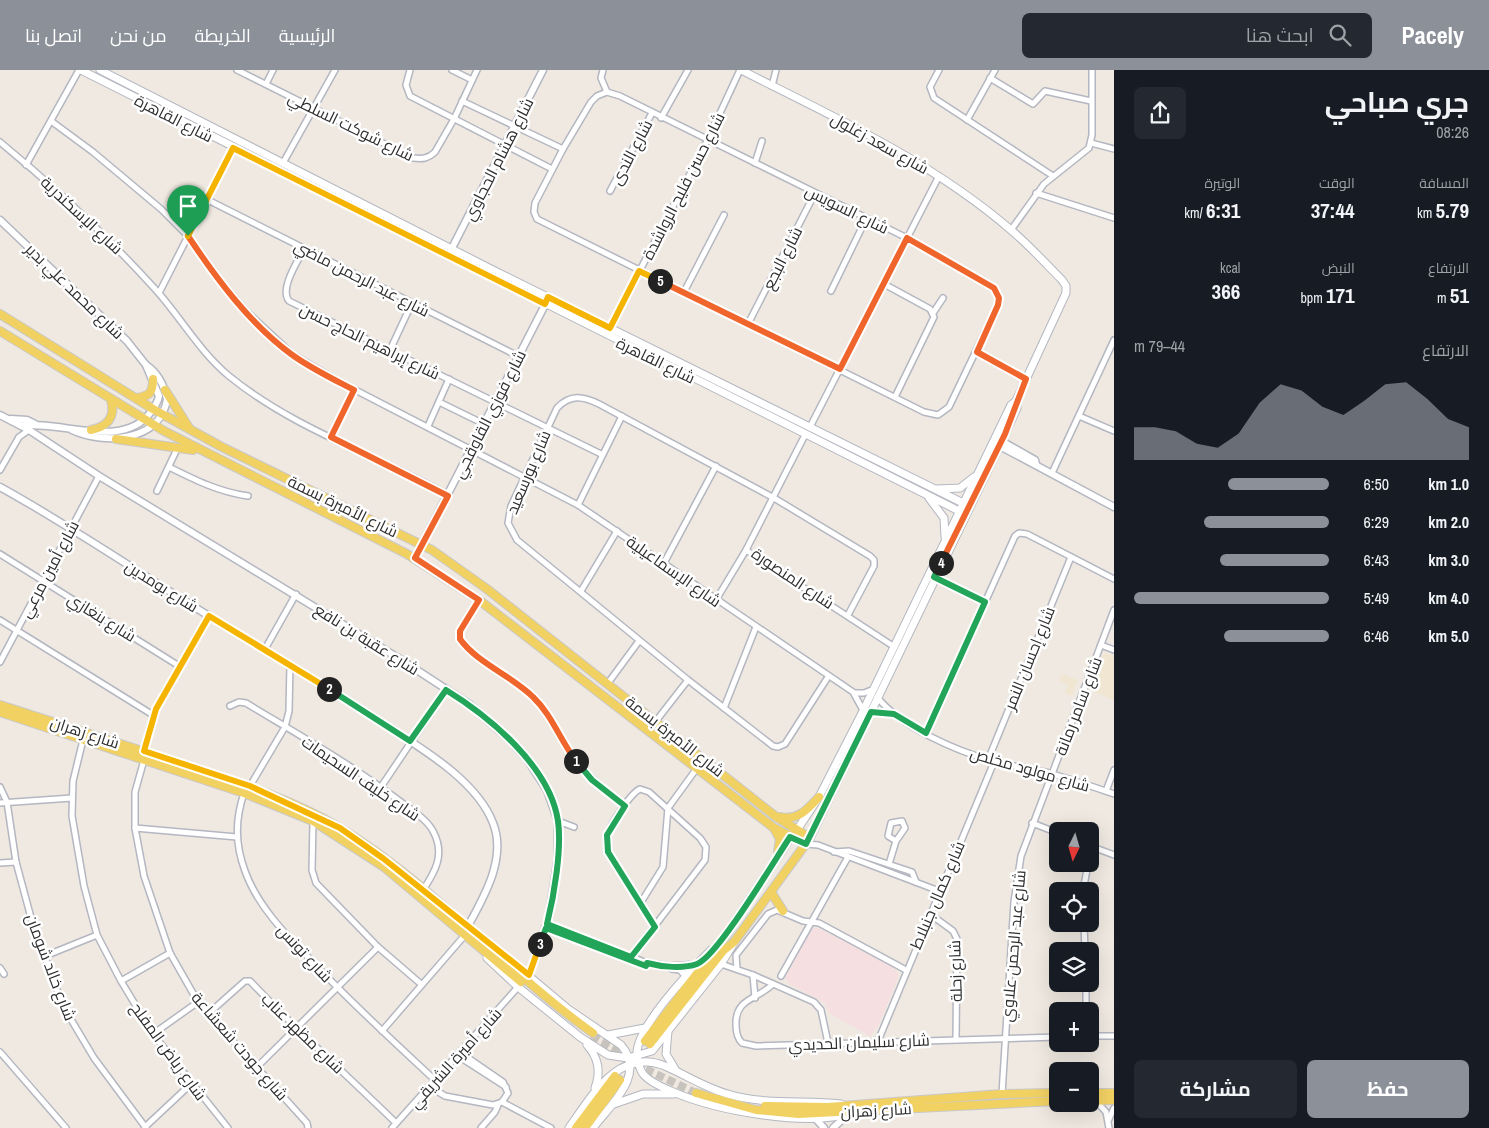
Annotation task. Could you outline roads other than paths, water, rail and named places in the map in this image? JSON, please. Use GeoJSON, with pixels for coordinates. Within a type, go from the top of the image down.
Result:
{"type":"FeatureCollection","features":[{"type":"Feature","properties":{"kind":"main road","name":"شارع القاهرة"},"geometry":{"type":"LineString","coordinates":[[80,70],[962,513]]}},
{"type":"Feature","properties":{"kind":"main road","name":"شارع القاهرة"},"geometry":{"type":"LineString","coordinates":[[100,70],[548,297],[966,505]]}},
{"type":"Feature","properties":{"kind":"main road","name":"شارع سعد زغلول"},"geometry":{"type":"LineString","coordinates":[[741,70],[892,147],[939,176],[1011,230],[1062,280],[1066,286],[1066,293],[1026,379]]}},
{"type":"Feature","properties":{"kind":"main road","name":"شارع الأميرة بسمة"},"geometry":{"type":"LineString","coordinates":[[0,314],[190,430],[424,545],[487,589],[808,841]]}},
{"type":"Feature","properties":{"kind":"main road","name":"شارع الأميرة بسمة"},"geometry":{"type":"LineString","coordinates":[[0,331],[111,400],[208,455],[415,558],[479,600],[772,826],[790,837],[808,841]]}},
{"type":"Feature","properties":{"kind":"main road"},"geometry":{"type":"LineString","coordinates":[[137,398],[146,397],[151,392],[153,379]]}},
{"type":"Feature","properties":{"kind":"main road"},"geometry":{"type":"LineString","coordinates":[[569,1128],[602,1082],[629,1062],[638,1060],[652,1052],[721,964],[734,942],[808,841],[867,711],[874,689],[893,646],[998,442],[1011,405],[1016,401],[1026,379]]}},
{"type":"Feature","properties":{"kind":"main road"},"geometry":{"type":"LineString","coordinates":[[165,390],[190,430]]}},
{"type":"Feature","properties":{"kind":"main road"},"geometry":{"type":"LineString","coordinates":[[91,430],[104,426],[109,421],[113,408],[111,400]]}},
{"type":"Feature","properties":{"kind":"main road"},"geometry":{"type":"LineString","coordinates":[[116,439],[178,446],[208,455]]}},
{"type":"Feature","properties":{"kind":"main road"},"geometry":{"type":"LineString","coordinates":[[966,505],[978,474],[998,442]]}},
{"type":"Feature","properties":{"kind":"main road"},"geometry":{"type":"LineString","coordinates":[[932,489],[952,490],[960,488],[978,474]]}},
{"type":"Feature","properties":{"kind":"main road"},"geometry":{"type":"LineString","coordinates":[[928,497],[945,522],[942,550]]}},
{"type":"Feature","properties":{"kind":"main road"},"geometry":{"type":"LineString","coordinates":[[734,942],[723,951],[648,1042],[725,937],[774,860],[819,797],[876,697],[934,577],[962,513]]}},
{"type":"Feature","properties":{"kind":"main road","name":"شارع زهران"},"geometry":{"type":"LineString","coordinates":[[0,704],[144,755],[313,821],[384,867],[465,935],[592,1035],[498,956],[471,929],[364,844],[340,828],[250,786],[144,755],[82,740],[0,712]]}},
{"type":"Feature","properties":{"kind":"main road"},"geometry":{"type":"LineString","coordinates":[[775,816],[790,818],[801,815],[819,797]]}},
{"type":"Feature","properties":{"kind":"main road"},"geometry":{"type":"LineString","coordinates":[[772,826],[780,839],[774,860]]}},
{"type":"Feature","properties":{"kind":"main road"},"geometry":{"type":"LineString","coordinates":[[770,892],[783,911]]}},
{"type":"Feature","properties":{"kind":"main road"},"geometry":{"type":"LineString","coordinates":[[471,929],[568,1009],[621,1045],[629,1062],[630,1074],[627,1084],[593,1128]]}},
{"type":"Feature","properties":{"kind":"main road"},"geometry":{"type":"LineString","coordinates":[[682,1096],[644,1075],[638,1060],[639,1039],[645,1028],[686,976],[725,937]]}},
{"type":"Feature","properties":{"kind":"main road"},"geometry":{"type":"LineString","coordinates":[[474,942],[518,987],[580,1037],[608,1055],[629,1062]]}},
{"type":"Feature","properties":{"kind":"main road"},"geometry":{"type":"LineString","coordinates":[[608,1035],[645,1028]]}},
{"type":"Feature","properties":{"kind":"main road"},"geometry":{"type":"LineString","coordinates":[[668,1030],[666,1054],[668,1061],[684,1076]]}},
{"type":"Feature","properties":{"kind":"main road"},"geometry":{"type":"LineString","coordinates":[[580,1037],[592,1052],[599,1070],[598,1079],[590,1099]]}},
{"type":"Feature","properties":{"kind":"main road"},"geometry":{"type":"LineString","coordinates":[[638,1060],[665,1066],[717,1091],[748,1099],[856,1109]]}},
{"type":"Feature","properties":{"kind":"main road"},"geometry":{"type":"LineString","coordinates":[[576,1128],[618,1078],[585,1128]]}},
{"type":"Feature","properties":{"kind":"main road","name":"شارع زهران"},"geometry":{"type":"LineString","coordinates":[[697,1091],[759,1106],[799,1108],[856,1109],[1049,1101]]}},
{"type":"Feature","properties":{"kind":"main road"},"geometry":{"type":"LineString","coordinates":[[609,1106],[630,1096],[648,1093],[682,1096],[751,1115],[776,1119],[845,1117],[856,1109]]}},
{"type":"Feature","properties":{"kind":"main road","name":"شارع زهران"},"geometry":{"type":"LineString","coordinates":[[856,1109],[1002,1094],[1049,1093]]}},
{"type":"Feature","properties":{"kind":"main road"},"geometry":{"type":"LineString","coordinates":[[1099,1093],[1114,1093]]}},
{"type":"Feature","properties":{"kind":"main road"},"geometry":{"type":"LineString","coordinates":[[1099,1101],[1114,1100]]}},
{"type":"Feature","properties":{"kind":"street"},"geometry":{"type":"LineString","coordinates":[[26,165],[80,70]]}},
{"type":"Feature","properties":{"kind":"street","name":"شارع شوكت السلطي"},"geometry":{"type":"LineString","coordinates":[[237,70],[413,158],[421,159],[430,157],[435,152],[454,119],[478,70]]}},
{"type":"Feature","properties":{"kind":"street"},"geometry":{"type":"LineString","coordinates":[[266,84],[274,70]]}},
{"type":"Feature","properties":{"kind":"street"},"geometry":{"type":"LineString","coordinates":[[283,163],[315,109],[335,70]]}},
{"type":"Feature","properties":{"kind":"street"},"geometry":{"type":"LineString","coordinates":[[410,70],[406,85],[410,96],[552,169]]}},
{"type":"Feature","properties":{"kind":"street"},"geometry":{"type":"LineString","coordinates":[[452,70],[472,80]]}},
{"type":"Feature","properties":{"kind":"street","name":"شارع هشام الحجاوي"},"geometry":{"type":"LineString","coordinates":[[452,248],[543,70]]}},
{"type":"Feature","properties":{"kind":"street"},"geometry":{"type":"LineString","coordinates":[[603,70],[600,78],[607,92]]}},
{"type":"Feature","properties":{"kind":"street"},"geometry":{"type":"LineString","coordinates":[[661,118],[688,70]]}},
{"type":"Feature","properties":{"kind":"street","name":"شارع حسن فليح الرواشدة"},"geometry":{"type":"LineString","coordinates":[[610,328],[741,70]]}},
{"type":"Feature","properties":{"kind":"street"},"geometry":{"type":"LineString","coordinates":[[772,86],[776,70]]}},
{"type":"Feature","properties":{"kind":"street"},"geometry":{"type":"LineString","coordinates":[[939,70],[931,85],[931,93],[940,102],[1052,176]]}},
{"type":"Feature","properties":{"kind":"street"},"geometry":{"type":"LineString","coordinates":[[967,120],[995,70]]}},
{"type":"Feature","properties":{"kind":"street"},"geometry":{"type":"LineString","coordinates":[[1011,230],[1036,194],[1052,176],[1082,156],[1091,143],[1092,70]]}},
{"type":"Feature","properties":{"kind":"street"},"geometry":{"type":"LineString","coordinates":[[990,78],[1031,104],[1035,104],[1045,91],[1091,101]]}},
{"type":"Feature","properties":{"kind":"street","name":"شارع السويس"},"geometry":{"type":"LineString","coordinates":[[607,92],[620,96],[661,118],[907,238],[984,280],[997,291],[998,305],[949,407],[943,413],[931,415],[537,220],[534,212],[535,203],[552,169],[591,102],[597,96],[607,92]]}},
{"type":"Feature","properties":{"kind":"street"},"geometry":{"type":"LineString","coordinates":[[462,101],[563,149]]}},
{"type":"Feature","properties":{"kind":"street","name":"شارع الندى"},"geometry":{"type":"LineString","coordinates":[[610,191],[652,113]]}},
{"type":"Feature","properties":{"kind":"street"},"geometry":{"type":"LineString","coordinates":[[52,121],[139,190],[188,236],[231,294],[283,348],[301,361],[354,390],[472,449]]}},
{"type":"Feature","properties":{"kind":"street"},"geometry":{"type":"LineString","coordinates":[[755,163],[762,141]]}},
{"type":"Feature","properties":{"kind":"street","name":"شارع الإسكندرية"},"geometry":{"type":"LineString","coordinates":[[0,142],[89,220],[159,293],[223,371],[264,401],[448,496]]}},
{"type":"Feature","properties":{"kind":"street"},"geometry":{"type":"LineString","coordinates":[[1091,143],[1114,149]]}},
{"type":"Feature","properties":{"kind":"street"},"geometry":{"type":"LineString","coordinates":[[159,293],[233,148]]}},
{"type":"Feature","properties":{"kind":"street"},"geometry":{"type":"LineString","coordinates":[[810,427],[939,176]]}},
{"type":"Feature","properties":{"kind":"street","name":"شارع البجع"},"geometry":{"type":"LineString","coordinates":[[748,324],[815,193]]}},
{"type":"Feature","properties":{"kind":"street"},"geometry":{"type":"LineString","coordinates":[[1036,194],[1114,218]]}},
{"type":"Feature","properties":{"kind":"street","name":"شارع عبد الرحمن ماضي"},"geometry":{"type":"LineString","coordinates":[[206,199],[518,356]]}},
{"type":"Feature","properties":{"kind":"street"},"geometry":{"type":"LineString","coordinates":[[684,292],[724,215]]}},
{"type":"Feature","properties":{"kind":"street"},"geometry":{"type":"LineString","coordinates":[[831,291],[866,219]]}},
{"type":"Feature","properties":{"kind":"street","name":"شارع محمد علي بدير"},"geometry":{"type":"LineString","coordinates":[[0,220],[127,341],[146,365],[153,379],[159,396],[153,409]]}},
{"type":"Feature","properties":{"kind":"street","name":"شارع إبراهيم الحاج حسن"},"geometry":{"type":"LineString","coordinates":[[304,249],[286,289],[286,297],[495,403],[601,454]]}},
{"type":"Feature","properties":{"kind":"street"},"geometry":{"type":"LineString","coordinates":[[884,284],[920,303],[933,313]]}},
{"type":"Feature","properties":{"kind":"street","name":"شارع فوزي القاوقجي"},"geometry":{"type":"LineString","coordinates":[[415,558],[424,545],[548,297]]}},
{"type":"Feature","properties":{"kind":"street"},"geometry":{"type":"LineString","coordinates":[[895,397],[931,323],[933,313],[942,298]]}},
{"type":"Feature","properties":{"kind":"street"},"geometry":{"type":"LineString","coordinates":[[390,350],[412,303]]}},
{"type":"Feature","properties":{"kind":"street"},"geometry":{"type":"LineString","coordinates":[[1052,473],[1114,340]]}},
{"type":"Feature","properties":{"kind":"street"},"geometry":{"type":"LineString","coordinates":[[977,352],[1026,379]]}},
{"type":"Feature","properties":{"kind":"street","name":"شارع محمد علي بدير"},"geometry":{"type":"LineString","coordinates":[[146,365],[152,370],[165,390]]}},
{"type":"Feature","properties":{"kind":"street","name":"شارع إبراهيم الحاج حسن"},"geometry":{"type":"LineString","coordinates":[[428,426],[449,379]]}},
{"type":"Feature","properties":{"kind":"street"},"geometry":{"type":"LineString","coordinates":[[69,429],[78,434],[116,439],[143,432],[154,425],[161,414],[166,404],[165,390]]}},
{"type":"Feature","properties":{"kind":"street"},"geometry":{"type":"LineString","coordinates":[[331,437],[354,390]]}},
{"type":"Feature","properties":{"kind":"street","name":"شارع بورسعيد"},"geometry":{"type":"LineString","coordinates":[[828,677],[782,747],[769,744],[639,641],[581,591],[517,540],[509,528],[508,519],[511,506],[557,408],[564,400],[572,397],[590,400],[774,498],[874,560],[874,566],[848,615]]}},
{"type":"Feature","properties":{"kind":"street"},"geometry":{"type":"LineString","coordinates":[[439,402],[484,424]]}},
{"type":"Feature","properties":{"kind":"street"},"geometry":{"type":"LineString","coordinates":[[8,419],[23,419],[35,424],[69,429],[115,432],[145,420],[153,409]]}},
{"type":"Feature","properties":{"kind":"street","name":"شارع عقبة بن نافع"},"geometry":{"type":"LineString","coordinates":[[0,415],[29,430],[99,476],[296,594],[469,704],[495,725],[528,759],[547,790],[558,821],[558,857],[547,926],[529,975]]}},
{"type":"Feature","properties":{"kind":"street"},"geometry":{"type":"LineString","coordinates":[[578,505],[601,454],[622,416]]}},
{"type":"Feature","properties":{"kind":"street"},"geometry":{"type":"LineString","coordinates":[[1079,416],[1114,431]]}},
{"type":"Feature","properties":{"kind":"street"},"geometry":{"type":"LineString","coordinates":[[22,426],[35,424]]}},
{"type":"Feature","properties":{"kind":"street"},"geometry":{"type":"LineString","coordinates":[[0,470],[18,437],[29,430],[46,426]]}},
{"type":"Feature","properties":{"kind":"street","name":"شارع المنصورة"},"geometry":{"type":"LineString","coordinates":[[806,434],[746,550],[893,646]]}},
{"type":"Feature","properties":{"kind":"street"},"geometry":{"type":"LineString","coordinates":[[998,442],[1114,507]]}},
{"type":"Feature","properties":{"kind":"street"},"geometry":{"type":"LineString","coordinates":[[157,492],[178,446]]}},
{"type":"Feature","properties":{"kind":"street","name":"شارع الإسماعيلية"},"geometry":{"type":"LineString","coordinates":[[472,449],[578,505],[828,677],[853,692]]}},
{"type":"Feature","properties":{"kind":"street"},"geometry":{"type":"LineString","coordinates":[[664,563],[716,466]]}},
{"type":"Feature","properties":{"kind":"street"},"geometry":{"type":"LineString","coordinates":[[169,467],[210,487],[228,493],[248,496]]}},
{"type":"Feature","properties":{"kind":"street","name":"شارع أمين مرعي"},"geometry":{"type":"LineString","coordinates":[[0,662],[99,476]]}},
{"type":"Feature","properties":{"kind":"street","name":"شارع بومدين"},"geometry":{"type":"LineString","coordinates":[[0,486],[265,649],[410,741],[449,770],[470,789],[494,823],[497,846],[493,871],[471,929]]}},
{"type":"Feature","properties":{"kind":"street"},"geometry":{"type":"LineString","coordinates":[[581,591],[617,531]]}},
{"type":"Feature","properties":{"kind":"street"},"geometry":{"type":"LineString","coordinates":[[926,733],[1015,536],[1019,533],[1027,534],[1114,579]]}},
{"type":"Feature","properties":{"kind":"street"},"geometry":{"type":"LineString","coordinates":[[716,600],[746,550]]}},
{"type":"Feature","properties":{"kind":"street","name":"شارع بنغازي"},"geometry":{"type":"LineString","coordinates":[[0,554],[178,666]]}},
{"type":"Feature","properties":{"kind":"street","name":"شارع إحسان النمر"},"geometry":{"type":"LineString","coordinates":[[991,761],[1070,557]]}},
{"type":"Feature","properties":{"kind":"street"},"geometry":{"type":"LineString","coordinates":[[934,577],[985,602]]}},
{"type":"Feature","properties":{"kind":"street"},"geometry":{"type":"LineString","coordinates":[[265,649],[296,594]]}},
{"type":"Feature","properties":{"kind":"street"},"geometry":{"type":"LineString","coordinates":[[479,600],[460,631],[460,639],[532,696],[549,714],[567,749],[583,770],[598,786],[625,806]]}},
{"type":"Feature","properties":{"kind":"street","name":"شارع سامر رمانة"},"geometry":{"type":"LineString","coordinates":[[1052,774],[1114,610]]}},
{"type":"Feature","properties":{"kind":"street","name":"شارع جودت شعشاعة"},"geometry":{"type":"LineString","coordinates":[[209,616],[178,666],[153,715],[135,792],[135,828],[144,876],[170,953],[183,980],[208,1014],[258,1066],[307,1123],[308,1128]]}},
{"type":"Feature","properties":{"kind":"street"},"geometry":{"type":"LineString","coordinates":[[0,620],[153,715]]}},
{"type":"Feature","properties":{"kind":"street"},"geometry":{"type":"LineString","coordinates":[[724,708],[756,628]]}},
{"type":"Feature","properties":{"kind":"street"},"geometry":{"type":"LineString","coordinates":[[608,683],[639,641]]}},
{"type":"Feature","properties":{"kind":"street"},"geometry":{"type":"LineString","coordinates":[[1101,645],[1114,650]]}},
{"type":"Feature","properties":{"kind":"street"},"geometry":{"type":"LineString","coordinates":[[250,786],[285,727],[289,711],[290,665]]}},
{"type":"Feature","properties":{"kind":"street"},"geometry":{"type":"LineString","coordinates":[[656,721],[688,680]]}},
{"type":"Feature","properties":{"kind":"street"},"geometry":{"type":"LineString","coordinates":[[853,692],[864,693],[874,689]]}},
{"type":"Feature","properties":{"kind":"street"},"geometry":{"type":"LineString","coordinates":[[381,787],[410,741],[446,690]]}},
{"type":"Feature","properties":{"kind":"street"},"geometry":{"type":"LineString","coordinates":[[853,692],[867,711]]}},
{"type":"Feature","properties":{"kind":"street","name":"شارع مولود مخلص"},"geometry":{"type":"LineString","coordinates":[[876,697],[894,714],[926,733],[991,761],[1052,774],[1114,794]]}},
{"type":"Feature","properties":{"kind":"street","name":"شارع خليف السحيمات"},"geometry":{"type":"LineString","coordinates":[[230,706],[239,702],[246,703],[381,787],[426,823],[436,838],[439,849],[438,864],[423,890]]}},
{"type":"Feature","properties":{"kind":"street","name":"شارع مولود مخلص"},"geometry":{"type":"LineString","coordinates":[[867,711],[894,714]]}},
{"type":"Feature","properties":{"kind":"street","name":"شارع رياض المفلح"},"geometry":{"type":"LineString","coordinates":[[82,740],[72,798],[76,848],[97,935],[121,982],[152,1034],[228,1128]]}},
{"type":"Feature","properties":{"kind":"street","name":"شارع كمال جنبلاط"},"geometry":{"type":"LineString","coordinates":[[878,1041],[991,761]]}},
{"type":"Feature","properties":{"kind":"street"},"geometry":{"type":"LineString","coordinates":[[640,904],[663,867],[668,808],[697,768]]}},
{"type":"Feature","properties":{"kind":"street"},"geometry":{"type":"LineString","coordinates":[[1106,791],[1114,770]]}},
{"type":"Feature","properties":{"kind":"street","name":"شارع عبد الرحمن علاوي"},"geometry":{"type":"LineString","coordinates":[[1002,1094],[1015,893],[1021,856],[1052,774]]}},
{"type":"Feature","properties":{"kind":"street","name":"شارع خالد شومان"},"geometry":{"type":"LineString","coordinates":[[0,787],[7,802],[16,862],[45,956],[64,1006],[77,1033],[146,1128]]}},
{"type":"Feature","properties":{"kind":"street"},"geometry":{"type":"LineString","coordinates":[[631,957],[655,927],[696,874],[707,856],[704,843],[668,808],[649,792],[640,789],[625,806],[609,830],[607,846],[611,858],[655,927]]}},
{"type":"Feature","properties":{"kind":"street","name":"شارع تونس"},"geometry":{"type":"LineString","coordinates":[[244,793],[237,820],[237,837],[245,873],[267,910],[287,936],[338,988],[436,1081]]}},
{"type":"Feature","properties":{"kind":"street"},"geometry":{"type":"LineString","coordinates":[[0,803],[72,798]]}},
{"type":"Feature","properties":{"kind":"street"},"geometry":{"type":"LineString","coordinates":[[772,826],[775,816]]}},
{"type":"Feature","properties":{"kind":"street"},"geometry":{"type":"LineString","coordinates":[[313,821],[312,870],[316,883],[378,947],[422,984]]}},
{"type":"Feature","properties":{"kind":"street"},"geometry":{"type":"LineString","coordinates":[[558,821],[574,827]]}},
{"type":"Feature","properties":{"kind":"street"},"geometry":{"type":"LineString","coordinates":[[1032,823],[1049,830]]}},
{"type":"Feature","properties":{"kind":"street"},"geometry":{"type":"LineString","coordinates":[[135,828],[237,837]]}},
{"type":"Feature","properties":{"kind":"street"},"geometry":{"type":"LineString","coordinates":[[808,841],[939,891]]}},
{"type":"Feature","properties":{"kind":"street"},"geometry":{"type":"LineString","coordinates":[[889,864],[896,841]]}},
{"type":"Feature","properties":{"kind":"street"},"geometry":{"type":"LineString","coordinates":[[1099,849],[1114,855]]}},
{"type":"Feature","properties":{"kind":"street"},"geometry":{"type":"LineString","coordinates":[[834,852],[849,851],[912,872],[916,882]]}},
{"type":"Feature","properties":{"kind":"street"},"geometry":{"type":"LineString","coordinates":[[781,976],[848,857]]}},
{"type":"Feature","properties":{"kind":"street"},"geometry":{"type":"LineString","coordinates":[[0,863],[16,862]]}},
{"type":"Feature","properties":{"kind":"street"},"geometry":{"type":"LineString","coordinates":[[737,969],[736,955],[768,914],[774,910],[783,911],[803,921],[813,922],[835,931],[906,970]]}},
{"type":"Feature","properties":{"kind":"street","name":"شارع زحلة"},"geometry":{"type":"LineString","coordinates":[[930,914],[949,927],[956,939],[956,1040]]}},
{"type":"Feature","properties":{"kind":"street"},"geometry":{"type":"LineString","coordinates":[[547,926],[646,964],[676,969],[686,976]]}},
{"type":"Feature","properties":{"kind":"street"},"geometry":{"type":"LineString","coordinates":[[45,956],[97,935]]}},
{"type":"Feature","properties":{"kind":"street"},"geometry":{"type":"LineString","coordinates":[[382,1031],[465,935]]}},
{"type":"Feature","properties":{"kind":"street"},"geometry":{"type":"LineString","coordinates":[[258,1066],[378,947]]}},
{"type":"Feature","properties":{"kind":"street"},"geometry":{"type":"LineString","coordinates":[[600,947],[646,964],[670,966],[698,964]]}},
{"type":"Feature","properties":{"kind":"street"},"geometry":{"type":"LineString","coordinates":[[121,982],[170,953]]}},
{"type":"Feature","properties":{"kind":"street"},"geometry":{"type":"LineString","coordinates":[[721,964],[753,975],[814,1002],[820,1007],[828,1043]]}},
{"type":"Feature","properties":{"kind":"street"},"geometry":{"type":"LineString","coordinates":[[0,968],[4,974]]}},
{"type":"Feature","properties":{"kind":"street"},"geometry":{"type":"LineString","coordinates":[[753,975],[755,998]]}},
{"type":"Feature","properties":{"kind":"street","name":"شارع مظهر عناب"},"geometry":{"type":"LineString","coordinates":[[208,1014],[245,982],[250,981],[295,1029],[396,1123]]}},
{"type":"Feature","properties":{"kind":"street","name":"شارع سليمان الحديدي"},"geometry":{"type":"LineString","coordinates":[[774,984],[755,998],[739,1006],[736,1013],[738,1039],[742,1043],[752,1046],[1049,1037]]}},
{"type":"Feature","properties":{"kind":"street","name":"شارع أميرة الشريقي"},"geometry":{"type":"LineString","coordinates":[[392,1128],[518,987]]}},
{"type":"Feature","properties":{"kind":"street"},"geometry":{"type":"LineString","coordinates":[[152,1034],[198,1002]]}},
{"type":"Feature","properties":{"kind":"street"},"geometry":{"type":"LineString","coordinates":[[883,1030],[886,1041]]}},
{"type":"Feature","properties":{"kind":"street"},"geometry":{"type":"LineString","coordinates":[[1099,1036],[1114,1036]]}},
{"type":"Feature","properties":{"kind":"street"},"geometry":{"type":"LineString","coordinates":[[0,1052],[66,1128]]}},
{"type":"Feature","properties":{"kind":"street"},"geometry":{"type":"LineString","coordinates":[[459,1055],[506,1087],[508,1093],[481,1128]]}},
{"type":"Feature","properties":{"kind":"street"},"geometry":{"type":"LineString","coordinates":[[146,1128],[191,1084]]}},
{"type":"Feature","properties":{"kind":"street"},"geometry":{"type":"LineString","coordinates":[[430,1087],[445,1096],[500,1104],[551,1128]]}},
{"type":"Feature","properties":{"kind":"street"},"geometry":{"type":"LineString","coordinates":[[1099,1105],[1104,1108],[1109,1120],[1109,1128]]}},
{"type":"Feature","properties":{"kind":"street"},"geometry":{"type":"LineString","coordinates":[[1109,1120],[1114,1108]]}},
{"type":"Feature","properties":{"kind":"street"},"geometry":{"type":"LineString","coordinates":[[833,1128],[845,1117]]}},
{"type":"Feature","properties":{"kind":"street"},"geometry":{"type":"LineString","coordinates":[[816,1119],[824,1128]]}},
{"type":"Feature","properties":{"kind":"tunnel"},"geometry":{"type":"LineString","coordinates":[[593,1033],[625,1051]]}},
{"type":"Feature","properties":{"kind":"tunnel"},"geometry":{"type":"LineString","coordinates":[[591,1037],[623,1057]]}},
{"type":"Feature","properties":{"kind":"tunnel"},"geometry":{"type":"LineString","coordinates":[[635,1064],[696,1093]]}}]}
